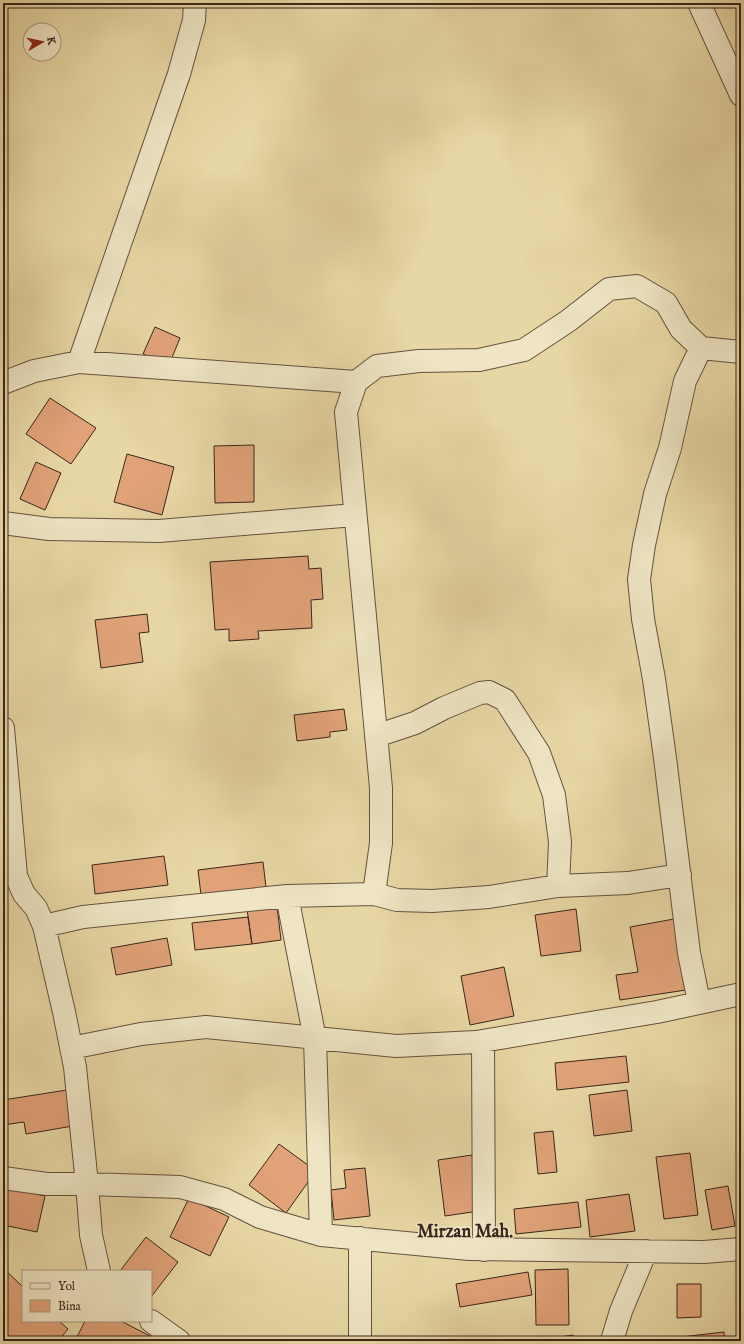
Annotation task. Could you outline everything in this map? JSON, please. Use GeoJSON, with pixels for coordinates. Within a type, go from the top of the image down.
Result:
{"type":"FeatureCollection","features":[{"type":"Feature","properties":{"kind":"street"},"geometry":{"type":"LineString","coordinates":[[80,362],[179,74],[194,20],[195,3]]}},
{"type":"Feature","properties":{"kind":"street"},"geometry":{"type":"LineString","coordinates":[[699,3],[741,96]]}},
{"type":"Feature","properties":{"kind":"street"},"geometry":{"type":"LineString","coordinates":[[374,894],[381,843],[381,788],[346,412],[356,382],[377,366],[419,360],[479,360],[524,350],[568,320],[609,289],[637,286],[666,303],[681,329],[701,348],[741,352]]}},
{"type":"Feature","properties":{"kind":"street"},"geometry":{"type":"LineString","coordinates":[[699,1002],[689,953],[655,687],[643,619],[639,579],[644,545],[655,494],[670,448],[685,381],[701,348]]}},
{"type":"Feature","properties":{"kind":"street"},"geometry":{"type":"LineString","coordinates":[[3,383],[34,371],[80,362],[356,382]]}},
{"type":"Feature","properties":{"kind":"street"},"geometry":{"type":"LineString","coordinates":[[3,523],[57,529],[159,531],[355,515]]}},
{"type":"Feature","properties":{"kind":"street"},"geometry":{"type":"LineString","coordinates":[[376,736],[415,723],[444,708],[480,693],[489,692],[504,700],[539,753],[554,795],[560,842],[558,886]]}},
{"type":"Feature","properties":{"kind":"street"},"geometry":{"type":"LineString","coordinates":[[3,728],[16,876],[24,894],[36,908],[44,926],[71,1048],[87,1184],[91,1235],[99,1270]]}},
{"type":"Feature","properties":{"kind":"street"},"geometry":{"type":"LineString","coordinates":[[44,926],[83,917],[287,896],[374,894],[397,900],[489,897],[558,886],[620,884],[680,875]]}},
{"type":"Feature","properties":{"kind":"street"},"geometry":{"type":"LineString","coordinates":[[287,896],[315,1038],[321,1235]]}},
{"type":"Feature","properties":{"kind":"street"},"geometry":{"type":"LineString","coordinates":[[71,1048],[141,1034],[206,1027],[396,1046],[483,1041],[657,1012],[741,994]]}},
{"type":"Feature","properties":{"kind":"street"},"geometry":{"type":"LineString","coordinates":[[483,1041],[484,1250]]}},
{"type":"Feature","properties":{"kind":"street"},"geometry":{"type":"LineString","coordinates":[[3,1178],[47,1184],[180,1187],[224,1199],[260,1217],[321,1235],[484,1250],[704,1252],[741,1249]]}},
{"type":"Feature","properties":{"kind":"street"},"geometry":{"type":"LineString","coordinates":[[360,1238],[360,1341]]}},
{"type":"Feature","properties":{"kind":"street"},"geometry":{"type":"LineString","coordinates":[[612,1341],[622,1311],[646,1251]]}},
{"type":"Feature","properties":{"kind":"street"},"geometry":{"type":"LineString","coordinates":[[152,1322],[171,1339]]}},
{"type":"Feature","properties":{"kind":"building"},"geometry":{"type":"Polygon","coordinates":[[[155,327],[180,338],[169,365],[143,354],[155,327]]]}},
{"type":"Feature","properties":{"kind":"building"},"geometry":{"type":"Polygon","coordinates":[[[50,398],[96,428],[71,464],[26,434],[50,398]]]}},
{"type":"Feature","properties":{"kind":"building"},"geometry":{"type":"Polygon","coordinates":[[[254,445],[254,502],[215,503],[214,446],[254,445]]]}},
{"type":"Feature","properties":{"kind":"building"},"geometry":{"type":"Polygon","coordinates":[[[127,454],[174,467],[162,515],[114,502],[127,454]]]}},
{"type":"Feature","properties":{"kind":"building"},"geometry":{"type":"Polygon","coordinates":[[[36,462],[61,473],[45,510],[20,499],[36,462]]]}},
{"type":"Feature","properties":{"kind":"building"},"geometry":{"type":"Polygon","coordinates":[[[308,556],[309,569],[321,568],[323,599],[311,600],[312,628],[258,631],[259,639],[229,641],[229,629],[215,630],[210,562],[308,556]]]}},
{"type":"Feature","properties":{"kind":"building"},"geometry":{"type":"Polygon","coordinates":[[[147,614],[149,632],[139,633],[143,662],[101,668],[95,620],[147,614]]]}},
{"type":"Feature","properties":{"kind":"building"},"geometry":{"type":"Polygon","coordinates":[[[344,709],[347,730],[330,732],[330,737],[297,741],[294,715],[344,709]]]}},
{"type":"Feature","properties":{"kind":"building"},"geometry":{"type":"Polygon","coordinates":[[[164,856],[168,885],[95,894],[92,865],[164,856]]]}},
{"type":"Feature","properties":{"kind":"building"},"geometry":{"type":"Polygon","coordinates":[[[263,862],[266,887],[201,895],[198,870],[263,862]]]}},
{"type":"Feature","properties":{"kind":"building"},"geometry":{"type":"Polygon","coordinates":[[[277,906],[281,940],[252,944],[247,909],[277,906]]]}},
{"type":"Feature","properties":{"kind":"building"},"geometry":{"type":"Polygon","coordinates":[[[576,909],[581,951],[541,956],[535,915],[576,909]]]}},
{"type":"Feature","properties":{"kind":"building"},"geometry":{"type":"Polygon","coordinates":[[[248,917],[252,944],[195,950],[192,923],[248,917]]]}},
{"type":"Feature","properties":{"kind":"building"},"geometry":{"type":"Polygon","coordinates":[[[674,919],[686,990],[620,1000],[616,975],[638,972],[630,927],[674,919]]]}},
{"type":"Feature","properties":{"kind":"building"},"geometry":{"type":"Polygon","coordinates":[[[167,938],[172,965],[116,975],[111,948],[167,938]]]}},
{"type":"Feature","properties":{"kind":"building"},"geometry":{"type":"Polygon","coordinates":[[[504,967],[514,1016],[470,1025],[461,976],[504,967]]]}},
{"type":"Feature","properties":{"kind":"building"},"geometry":{"type":"Polygon","coordinates":[[[626,1056],[629,1082],[557,1090],[555,1063],[626,1056]]]}},
{"type":"Feature","properties":{"kind":"building"},"geometry":{"type":"Polygon","coordinates":[[[67,1090],[73,1126],[26,1134],[24,1122],[3,1125],[3,1100],[67,1090]]]}},
{"type":"Feature","properties":{"kind":"building"},"geometry":{"type":"Polygon","coordinates":[[[627,1090],[632,1131],[594,1136],[589,1095],[627,1090]]]}},
{"type":"Feature","properties":{"kind":"building"},"geometry":{"type":"Polygon","coordinates":[[[553,1131],[557,1172],[538,1174],[534,1133],[553,1131]]]}},
{"type":"Feature","properties":{"kind":"building"},"geometry":{"type":"Polygon","coordinates":[[[279,1144],[316,1171],[286,1213],[249,1185],[279,1144]]]}},
{"type":"Feature","properties":{"kind":"building"},"geometry":{"type":"Polygon","coordinates":[[[690,1153],[698,1215],[664,1219],[656,1157],[690,1153]]]}},
{"type":"Feature","properties":{"kind":"building"},"geometry":{"type":"Polygon","coordinates":[[[472,1155],[479,1211],[445,1216],[438,1160],[472,1155]]]}},
{"type":"Feature","properties":{"kind":"building"},"geometry":{"type":"Polygon","coordinates":[[[365,1168],[370,1216],[334,1220],[331,1190],[346,1188],[344,1170],[365,1168]]]}},
{"type":"Feature","properties":{"kind":"building"},"geometry":{"type":"Polygon","coordinates":[[[728,1186],[735,1226],[712,1230],[705,1190],[728,1186]]]}},
{"type":"Feature","properties":{"kind":"building"},"geometry":{"type":"Polygon","coordinates":[[[3,1187],[45,1196],[37,1232],[3,1225],[3,1187]]]}},
{"type":"Feature","properties":{"kind":"building"},"geometry":{"type":"Polygon","coordinates":[[[629,1194],[635,1231],[590,1237],[586,1200],[629,1194]]]}},
{"type":"Feature","properties":{"kind":"building"},"geometry":{"type":"Polygon","coordinates":[[[189,1198],[229,1217],[210,1256],[170,1237],[189,1198]]]}},
{"type":"Feature","properties":{"kind":"building"},"geometry":{"type":"Polygon","coordinates":[[[578,1202],[581,1227],[516,1234],[514,1209],[578,1202]]]}},
{"type":"Feature","properties":{"kind":"building"},"geometry":{"type":"Polygon","coordinates":[[[146,1237],[178,1262],[152,1296],[152,1270],[121,1270],[146,1237]]]}},
{"type":"Feature","properties":{"kind":"building"},"geometry":{"type":"Polygon","coordinates":[[[3,1268],[22,1286],[22,1322],[60,1322],[68,1329],[58,1341],[3,1341],[3,1268]]]}},
{"type":"Feature","properties":{"kind":"building"},"geometry":{"type":"Polygon","coordinates":[[[568,1269],[569,1325],[536,1325],[535,1270],[568,1269]]]}},
{"type":"Feature","properties":{"kind":"building"},"geometry":{"type":"Polygon","coordinates":[[[528,1272],[532,1295],[460,1307],[456,1284],[528,1272]]]}},
{"type":"Feature","properties":{"kind":"building"},"geometry":{"type":"Polygon","coordinates":[[[677,1284],[701,1284],[701,1317],[677,1318],[677,1284]]]}},
{"type":"Feature","properties":{"kind":"building"},"geometry":{"type":"Polygon","coordinates":[[[84,1322],[123,1322],[150,1336],[147,1341],[75,1341],[84,1322]]]}},
{"type":"Feature","properties":{"kind":"building"},"geometry":{"type":"Polygon","coordinates":[[[724,1332],[725,1341],[681,1341],[681,1337],[724,1332]]]}},
{"type":"Feature","properties":{"kind":"building"},"geometry":{"type":"Polygon","coordinates":[[[573,1335],[574,1341],[533,1341],[573,1335]]]}},
{"type":"Feature","properties":{"kind":"district","name":"Mirzan Mah."},"geometry":{"type":"Point","coordinates":[465,1232]}}]}
